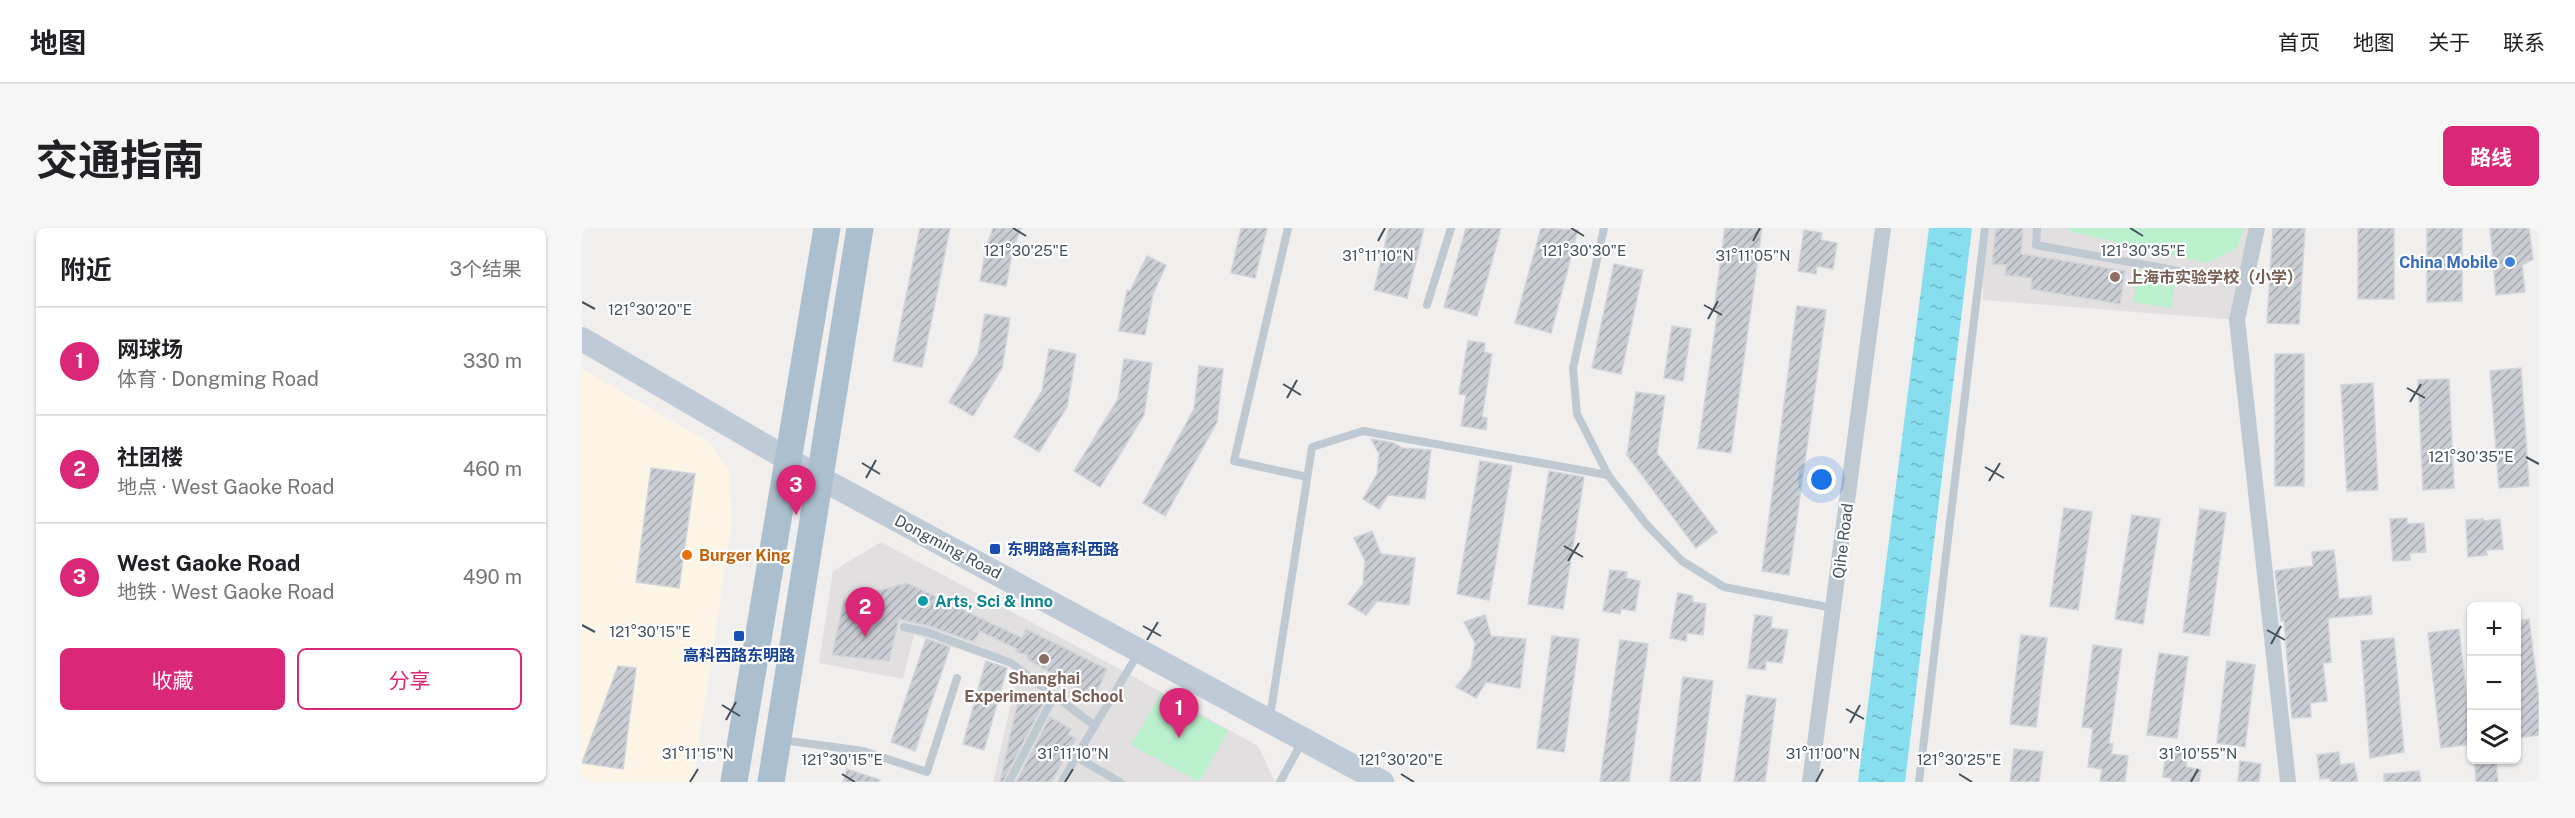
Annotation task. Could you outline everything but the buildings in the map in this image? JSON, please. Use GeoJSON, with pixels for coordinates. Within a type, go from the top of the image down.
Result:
{"type":"FeatureCollection","features":[{"type":"Feature","properties":{"kind":"main road"},"geometry":{"type":"LineString","coordinates":[[734,782],[827,228]]}},
{"type":"Feature","properties":{"kind":"main road"},"geometry":{"type":"LineString","coordinates":[[771,782],[860,228]]}},
{"type":"Feature","properties":{"kind":"main road","name":"Dongming Road"},"geometry":{"type":"LineString","coordinates":[[582,339],[820,477],[1382,782]]}},
{"type":"Feature","properties":{"kind":"street","name":"Qihe Road"},"geometry":{"type":"LineString","coordinates":[[1810,782],[1883,228]]}},
{"type":"Feature","properties":{"kind":"street"},"geometry":{"type":"LineString","coordinates":[[2257,228],[2237,320],[2288,782]]}},
{"type":"Feature","properties":{"kind":"lane"},"geometry":{"type":"LineString","coordinates":[[1288,228],[1234,461],[1307,477]]}},
{"type":"Feature","properties":{"kind":"lane"},"geometry":{"type":"LineString","coordinates":[[1427,305],[1451,228]]}},
{"type":"Feature","properties":{"kind":"lane"},"geometry":{"type":"LineString","coordinates":[[1604,228],[1573,368],[1577,414],[1608,475],[1647,525],[1682,561],[1724,587],[1834,608]]}},
{"type":"Feature","properties":{"kind":"lane"},"geometry":{"type":"LineString","coordinates":[[1919,782],[1985,228]]}},
{"type":"Feature","properties":{"kind":"lane"},"geometry":{"type":"LineString","coordinates":[[2037,228],[2036,245],[2246,283]]}},
{"type":"Feature","properties":{"kind":"lane"},"geometry":{"type":"LineString","coordinates":[[1269,720],[1312,447],[1363,431],[1608,475]]}},
{"type":"Feature","properties":{"kind":"lane"},"geometry":{"type":"LineString","coordinates":[[904,627],[927,632],[1011,663],[1095,726]]}},
{"type":"Feature","properties":{"kind":"lane"},"geometry":{"type":"LineString","coordinates":[[1062,782],[1140,650]]}},
{"type":"Feature","properties":{"kind":"lane"},"geometry":{"type":"LineString","coordinates":[[778,740],[863,751],[927,772],[957,678]]}},
{"type":"Feature","properties":{"kind":"lane"},"geometry":{"type":"LineString","coordinates":[[1009,782],[1054,696]]}},
{"type":"Feature","properties":{"kind":"lane"},"geometry":{"type":"LineString","coordinates":[[1280,782],[1304,739]]}},
{"type":"Feature","properties":{"kind":"lane"},"geometry":{"type":"LineString","coordinates":[[1076,757],[1120,782]]}},
{"type":"Feature","properties":{"kind":"shaded area","name":"上海市实验学校（小学）"},"geometry":{"type":"Polygon","coordinates":[[[1989,228],[2257,228],[2237,320],[1983,300],[1983,271],[1989,228]]]}},
{"type":"Feature","properties":{"kind":"shaded area"},"geometry":{"type":"Polygon","coordinates":[[[582,369],[710,443],[729,470],[731,527],[693,782],[582,782],[582,369]]]}},
{"type":"Feature","properties":{"kind":"shaded area","name":"Shanghai Experimental School"},"geometry":{"type":"Polygon","coordinates":[[[881,542],[1127,673],[1258,746],[1275,782],[993,782],[1019,669],[914,635],[903,679],[819,663],[833,571],[881,542]]]}},
{"type":"Feature","properties":{"kind":"green space"},"geometry":{"type":"Polygon","coordinates":[[[2068,228],[2243,228],[2238,247],[2207,263],[2072,232],[2068,228]]]}},
{"type":"Feature","properties":{"kind":"green space"},"geometry":{"type":"Polygon","coordinates":[[[2139,270],[2176,277],[2171,308],[2133,302],[2139,270]]]}},
{"type":"Feature","properties":{"kind":"green space"},"geometry":{"type":"Polygon","coordinates":[[[1161,693],[1228,731],[1199,782],[1131,745],[1161,693]]]}},
{"type":"Feature","properties":{"kind":"water"},"geometry":{"type":"Polygon","coordinates":[[[1929,228],[1972,228],[1905,782],[1858,782],[1929,228]]]}},
{"type":"Feature","properties":{"kind":"place","name":"China Mobile"},"geometry":{"type":"Point","coordinates":[2510,262]}},
{"type":"Feature","properties":{"kind":"place","name":"上海市实验学校（小学）"},"geometry":{"type":"Point","coordinates":[2115,277]}},
{"type":"Feature","properties":{"kind":"place","name":"West Gaoke Road"},"geometry":{"type":"Point","coordinates":[796,515]}},
{"type":"Feature","properties":{"kind":"place","name":"东明路高科西路"},"geometry":{"type":"Point","coordinates":[995,549]}},
{"type":"Feature","properties":{"kind":"place","name":"Burger King"},"geometry":{"type":"Point","coordinates":[687,555]}},
{"type":"Feature","properties":{"kind":"place","name":"Arts, Sci & Inno"},"geometry":{"type":"Point","coordinates":[923,601]}},
{"type":"Feature","properties":{"kind":"place","name":"高科西路东明路"},"geometry":{"type":"Point","coordinates":[739,636]}},
{"type":"Feature","properties":{"kind":"place","name":"社团楼"},"geometry":{"type":"Point","coordinates":[865,637]}},
{"type":"Feature","properties":{"kind":"place","name":"Shanghai Experimental School"},"geometry":{"type":"Point","coordinates":[1044,659]}},
{"type":"Feature","properties":{"kind":"place","name":"网球场"},"geometry":{"type":"Point","coordinates":[1179,738]}}]}
